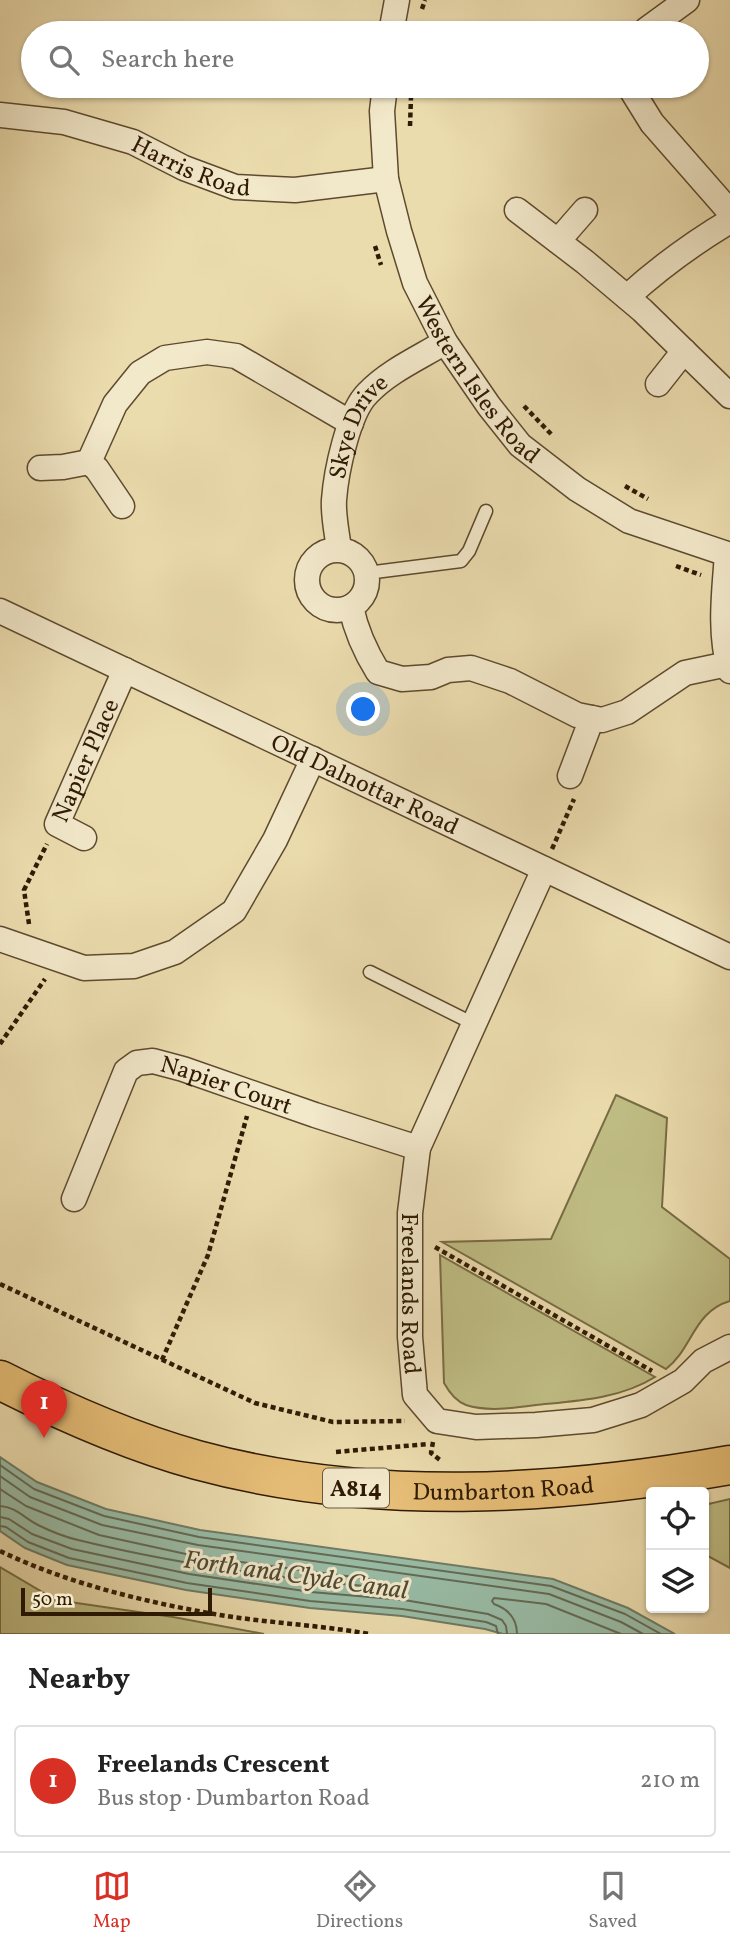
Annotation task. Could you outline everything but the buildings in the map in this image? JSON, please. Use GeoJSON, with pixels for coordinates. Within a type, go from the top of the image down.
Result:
{"type":"FeatureCollection","features":[{"type":"Feature","properties":{"kind":"main road","name":"Dumbarton Road"},"geometry":{"type":"LineString","coordinates":[[0,1380],[81,1419],[138,1441],[208,1463],[310,1483],[408,1491],[509,1490],[643,1478],[730,1465]]}},
{"type":"Feature","properties":{"kind":"street"},"geometry":{"type":"LineString","coordinates":[[393,21],[397,0]]}},
{"type":"Feature","properties":{"kind":"street"},"geometry":{"type":"LineString","coordinates":[[658,21],[687,0]]}},
{"type":"Feature","properties":{"kind":"street","name":"Western Isles Road"},"geometry":{"type":"LineString","coordinates":[[384,98],[386,178],[415,283],[445,342],[489,406],[520,445],[577,489],[629,521],[728,555]]}},
{"type":"Feature","properties":{"kind":"street"},"geometry":{"type":"LineString","coordinates":[[636,98],[652,123],[730,212]]}},
{"type":"Feature","properties":{"kind":"street","name":"Harris Road"},"geometry":{"type":"LineString","coordinates":[[0,115],[64,122],[133,142],[234,187],[295,190],[386,178]]}},
{"type":"Feature","properties":{"kind":"street"},"geometry":{"type":"LineString","coordinates":[[517,210],[627,297],[730,397]]}},
{"type":"Feature","properties":{"kind":"street"},"geometry":{"type":"LineString","coordinates":[[558,241],[585,210]]}},
{"type":"Feature","properties":{"kind":"street"},"geometry":{"type":"LineString","coordinates":[[627,297],[654,273],[730,220]]}},
{"type":"Feature","properties":{"kind":"street","name":"Skye Drive"},"geometry":{"type":"LineString","coordinates":[[339,549],[334,503],[339,470],[351,423],[365,395],[383,379],[445,342]]}},
{"type":"Feature","properties":{"kind":"street"},"geometry":{"type":"LineString","coordinates":[[658,384],[684,351]]}},
{"type":"Feature","properties":{"kind":"street"},"geometry":{"type":"LineString","coordinates":[[89,462],[115,404],[140,373],[164,358],[207,352],[236,356],[351,423]]}},
{"type":"Feature","properties":{"kind":"street"},"geometry":{"type":"LineString","coordinates":[[40,468],[89,462]]}},
{"type":"Feature","properties":{"kind":"street"},"geometry":{"type":"LineString","coordinates":[[89,462],[97,469],[122,506]]}},
{"type":"Feature","properties":{"kind":"street"},"geometry":{"type":"LineString","coordinates":[[339,549],[351,552],[362,561],[367,572],[367,588],[364,595],[351,607],[336,610],[318,603],[309,592],[307,579],[315,558],[328,550],[339,549]]}},
{"type":"Feature","properties":{"kind":"street"},"geometry":{"type":"LineString","coordinates":[[351,607],[355,628],[378,672],[402,679],[431,677],[448,670],[471,668],[510,681],[577,715],[602,720],[626,712],[685,673],[729,668],[723,618],[728,555]]}},
{"type":"Feature","properties":{"kind":"street","name":"Old Dalnottar Road"},"geometry":{"type":"LineString","coordinates":[[0,611],[730,957]]}},
{"type":"Feature","properties":{"kind":"street","name":"Napier Place"},"geometry":{"type":"LineString","coordinates":[[84,838],[57,824],[125,670]]}},
{"type":"Feature","properties":{"kind":"street"},"geometry":{"type":"LineString","coordinates":[[570,776],[592,718]]}},
{"type":"Feature","properties":{"kind":"street"},"geometry":{"type":"LineString","coordinates":[[0,939],[84,968],[134,967],[175,952],[234,911],[275,840],[313,759]]}},
{"type":"Feature","properties":{"kind":"street","name":"Freelands Road"},"geometry":{"type":"LineString","coordinates":[[437,1421],[415,1395],[410,1337],[411,1203],[418,1148],[544,869]]}},
{"type":"Feature","properties":{"kind":"street","name":"Napier Court"},"geometry":{"type":"LineString","coordinates":[[74,1199],[126,1071],[136,1063],[153,1061],[183,1069],[418,1148]]}},
{"type":"Feature","properties":{"kind":"street"},"geometry":{"type":"LineString","coordinates":[[437,1421],[476,1427],[593,1420],[641,1405],[683,1381],[703,1361],[730,1347]]}},
{"type":"Feature","properties":{"kind":"lane"},"geometry":{"type":"LineString","coordinates":[[367,572],[461,561],[469,551],[486,511]]}},
{"type":"Feature","properties":{"kind":"lane"},"geometry":{"type":"LineString","coordinates":[[370,972],[474,1024]]}},
{"type":"Feature","properties":{"kind":"path"},"geometry":{"type":"LineString","coordinates":[[410,138],[411,98]]}},
{"type":"Feature","properties":{"kind":"path"},"geometry":{"type":"LineString","coordinates":[[519,401],[554,437]]}},
{"type":"Feature","properties":{"kind":"path"},"geometry":{"type":"LineString","coordinates":[[618,482],[651,501]]}},
{"type":"Feature","properties":{"kind":"path"},"geometry":{"type":"LineString","coordinates":[[544,869],[580,785],[570,776]]}},
{"type":"Feature","properties":{"kind":"path"},"geometry":{"type":"LineString","coordinates":[[30,949],[29,918],[24,890],[57,824]]}},
{"type":"Feature","properties":{"kind":"path"},"geometry":{"type":"LineString","coordinates":[[0,1044],[58,959]]}},
{"type":"Feature","properties":{"kind":"path"},"geometry":{"type":"LineString","coordinates":[[162,1360],[208,1255],[253,1093]]}},
{"type":"Feature","properties":{"kind":"path"},"geometry":{"type":"LineString","coordinates":[[410,1233],[676,1385]]}},
{"type":"Feature","properties":{"kind":"path"},"geometry":{"type":"LineString","coordinates":[[0,1284],[255,1403],[333,1422],[437,1421]]}},
{"type":"Feature","properties":{"kind":"path"},"geometry":{"type":"LineString","coordinates":[[0,1551],[32,1566],[116,1594],[221,1615],[369,1634]]}},
{"type":"Feature","properties":{"kind":"shaded area"},"geometry":{"type":"Polygon","coordinates":[[[616,1095],[667,1118],[662,1207],[730,1259],[730,1301],[708,1313],[666,1369],[442,1242],[551,1239],[616,1095]]]}},
{"type":"Feature","properties":{"kind":"shaded area"},"geometry":{"type":"Polygon","coordinates":[[[440,1255],[655,1377],[627,1390],[582,1400],[501,1409],[474,1407],[462,1403],[444,1383],[440,1255]]]}},
{"type":"Feature","properties":{"kind":"shaded area"},"geometry":{"type":"Polygon","coordinates":[[[730,1499],[730,1568],[709,1557],[709,1504],[730,1499]]]}},
{"type":"Feature","properties":{"kind":"shaded area"},"geometry":{"type":"Polygon","coordinates":[[[0,1567],[56,1600],[264,1634],[0,1634],[0,1567]]]}},
{"type":"Feature","properties":{"kind":"water","name":"Forth and Clyde Canal"},"geometry":{"type":"Polygon","coordinates":[[[0,1457],[37,1482],[106,1509],[200,1530],[553,1579],[628,1608],[675,1634],[503,1634],[402,1616],[310,1608],[186,1590],[67,1565],[25,1548],[0,1531],[0,1457]]]}},
{"type":"Feature","properties":{"kind":"place","name":"Freelands Crescent"},"geometry":{"type":"Point","coordinates":[44,1438]}}]}
